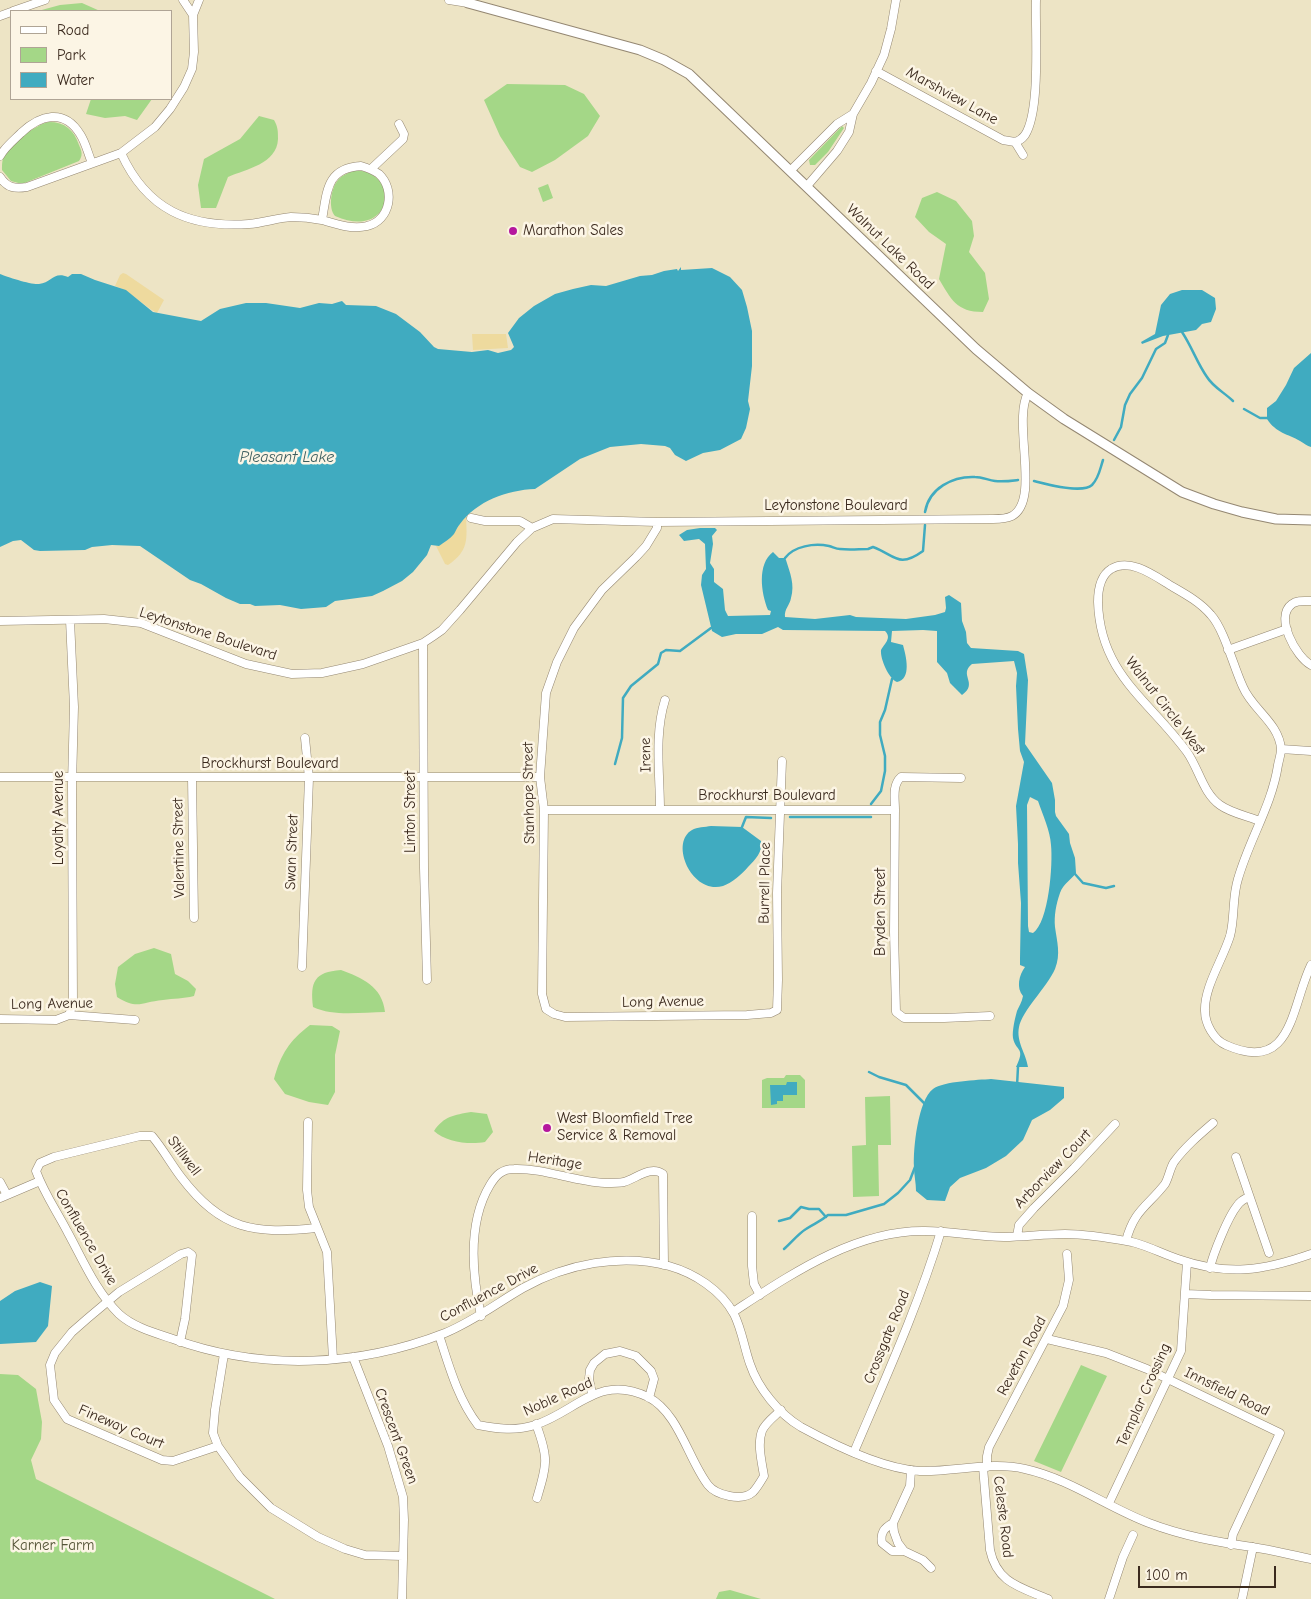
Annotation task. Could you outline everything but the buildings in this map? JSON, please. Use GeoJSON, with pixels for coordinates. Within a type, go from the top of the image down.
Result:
{"type":"FeatureCollection","features":[{"type":"Feature","properties":{"kind":"street"},"geometry":{"type":"LineString","coordinates":[[18,10],[45,0]]}},
{"type":"Feature","properties":{"kind":"street"},"geometry":{"type":"LineString","coordinates":[[183,0],[193,15]]}},
{"type":"Feature","properties":{"kind":"street"},"geometry":{"type":"LineString","coordinates":[[0,177],[10,187],[27,187],[121,153],[138,142],[155,127],[184,87],[192,69],[194,52],[193,15],[199,0]]}},
{"type":"Feature","properties":{"kind":"street","name":"Walnut Lake Road"},"geometry":{"type":"LineString","coordinates":[[449,0],[468,2],[640,50],[664,60],[689,74],[791,170],[934,310],[996,366],[1071,423],[1182,492],[1242,512],[1276,519],[1311,520]]}},
{"type":"Feature","properties":{"kind":"street"},"geometry":{"type":"LineString","coordinates":[[807,186],[837,151],[849,132],[853,114],[884,55],[896,0]]}},
{"type":"Feature","properties":{"kind":"street"},"geometry":{"type":"LineString","coordinates":[[1023,155],[1015,142],[1025,135],[1032,116],[1035,98],[1036,0]]}},
{"type":"Feature","properties":{"kind":"street","name":"Marshview Lane"},"geometry":{"type":"LineString","coordinates":[[876,71],[1003,140],[1015,142]]}},
{"type":"Feature","properties":{"kind":"street"},"geometry":{"type":"LineString","coordinates":[[791,170],[837,124],[853,114]]}},
{"type":"Feature","properties":{"kind":"street"},"geometry":{"type":"LineString","coordinates":[[0,156],[8,145],[38,119],[51,117],[62,119],[75,128],[80,134],[92,163]]}},
{"type":"Feature","properties":{"kind":"street"},"geometry":{"type":"LineString","coordinates":[[371,169],[403,139],[404,134],[400,124]]}},
{"type":"Feature","properties":{"kind":"street"},"geometry":{"type":"LineString","coordinates":[[121,153],[129,170],[155,202],[193,220],[218,224],[248,224],[290,217],[322,220],[358,228],[368,226],[378,222],[385,214],[389,204],[389,193],[386,183],[380,175],[371,169],[361,166],[342,170],[328,186],[322,220]]}},
{"type":"Feature","properties":{"kind":"street","name":"Leytonstone Boulevard"},"geometry":{"type":"LineString","coordinates":[[0,621],[104,619],[141,623],[246,664],[292,674],[322,673],[364,664],[423,643],[442,630],[516,542],[532,528],[553,519],[657,522],[1006,518],[1016,513],[1024,498],[1026,485],[1023,402],[1028,392]]}},
{"type":"Feature","properties":{"kind":"street"},"geometry":{"type":"LineString","coordinates":[[471,518],[485,521],[520,521],[532,528]]}},
{"type":"Feature","properties":{"kind":"street","name":"Stanhope Street"},"geometry":{"type":"LineString","coordinates":[[546,1009],[542,994],[544,810],[540,777],[546,693],[557,662],[574,628],[602,590],[646,546],[657,528],[657,522]]}},
{"type":"Feature","properties":{"kind":"street","name":"Walnut Circle West"},"geometry":{"type":"LineString","coordinates":[[1228,650],[1213,616],[1194,599],[1146,571],[1129,565],[1120,565],[1106,573],[1102,579],[1099,588],[1099,623],[1111,659],[1128,685],[1172,733],[1189,755],[1210,796],[1221,806],[1260,821]]}},
{"type":"Feature","properties":{"kind":"street"},"geometry":{"type":"LineString","coordinates":[[1311,601],[1298,601],[1289,606],[1285,616],[1287,629],[1295,649],[1311,665]]}},
{"type":"Feature","properties":{"kind":"street","name":"Loyalty Avenue"},"geometry":{"type":"LineString","coordinates":[[69,1015],[73,1004],[72,777],[74,707],[70,620]]}},
{"type":"Feature","properties":{"kind":"street"},"geometry":{"type":"LineString","coordinates":[[1287,629],[1228,650],[1244,691],[1268,720],[1276,733],[1281,749],[1276,780],[1269,802],[1238,878],[1230,934],[1206,998],[1204,1013],[1211,1031],[1219,1042],[1234,1049],[1253,1052],[1266,1051],[1278,1045],[1288,1032],[1311,965]]}},
{"type":"Feature","properties":{"kind":"street","name":"Linton Street"},"geometry":{"type":"LineString","coordinates":[[423,643],[427,980]]}},
{"type":"Feature","properties":{"kind":"street","name":"Irene"},"geometry":{"type":"LineString","coordinates":[[660,810],[659,731],[661,712],[665,700]]}},
{"type":"Feature","properties":{"kind":"street","name":"Swan Street"},"geometry":{"type":"LineString","coordinates":[[302,967],[309,778],[305,738]]}},
{"type":"Feature","properties":{"kind":"street"},"geometry":{"type":"LineString","coordinates":[[1281,749],[1311,751]]}},
{"type":"Feature","properties":{"kind":"street","name":"Burrell Place"},"geometry":{"type":"LineString","coordinates":[[778,1006],[777,893],[782,761]]}},
{"type":"Feature","properties":{"kind":"street","name":"Brockhurst Boulevard"},"geometry":{"type":"LineString","coordinates":[[0,777],[540,777]]}},
{"type":"Feature","properties":{"kind":"street","name":"Valentine Street"},"geometry":{"type":"LineString","coordinates":[[192,777],[194,918]]}},
{"type":"Feature","properties":{"kind":"street"},"geometry":{"type":"LineString","coordinates":[[895,810],[895,786],[897,780],[901,777],[961,778]]}},
{"type":"Feature","properties":{"kind":"street","name":"Brockhurst Boulevard"},"geometry":{"type":"LineString","coordinates":[[544,810],[895,810]]}},
{"type":"Feature","properties":{"kind":"street","name":"Bryden Street"},"geometry":{"type":"LineString","coordinates":[[895,810],[895,1008],[898,1014],[904,1018],[990,1016]]}},
{"type":"Feature","properties":{"kind":"street","name":"Long Avenue"},"geometry":{"type":"LineString","coordinates":[[546,1009],[554,1014],[565,1017],[718,1016],[771,1013],[778,1006]]}},
{"type":"Feature","properties":{"kind":"street","name":"Long Avenue"},"geometry":{"type":"LineString","coordinates":[[0,1019],[56,1020],[69,1015],[135,1020]]}},
{"type":"Feature","properties":{"kind":"street"},"geometry":{"type":"LineString","coordinates":[[308,1122],[307,1190],[309,1207],[327,1252],[333,1359]]}},
{"type":"Feature","properties":{"kind":"street"},"geometry":{"type":"LineString","coordinates":[[1126,1241],[1129,1228],[1136,1214],[1166,1182],[1173,1164],[1192,1141],[1213,1123]]}},
{"type":"Feature","properties":{"kind":"street","name":"Arborview Court"},"geometry":{"type":"LineString","coordinates":[[1017,1236],[1019,1225],[1115,1124]]}},
{"type":"Feature","properties":{"kind":"street","name":"Stillwell"},"geometry":{"type":"LineString","coordinates":[[40,1181],[36,1171],[40,1163],[54,1157],[140,1136],[152,1136],[182,1178],[222,1218],[239,1225],[262,1230],[317,1228]]}},
{"type":"Feature","properties":{"kind":"street"},"geometry":{"type":"LineString","coordinates":[[1236,1157],[1269,1253]]}},
{"type":"Feature","properties":{"kind":"street","name":"Heritage"},"geometry":{"type":"LineString","coordinates":[[480,1316],[474,1266],[474,1242],[478,1210],[497,1174],[512,1169],[529,1170],[604,1183],[623,1182],[652,1170],[659,1171],[663,1174],[664,1265]]}},
{"type":"Feature","properties":{"kind":"street","name":"Confluence Drive"},"geometry":{"type":"LineString","coordinates":[[4,1197],[40,1181],[44,1193],[68,1231],[94,1281],[119,1314],[130,1321],[149,1331],[198,1349],[272,1361],[307,1362],[369,1356],[392,1350],[439,1335],[480,1316],[543,1278],[588,1264],[638,1260],[664,1265],[691,1274],[710,1287],[725,1301],[733,1312],[741,1330],[751,1366],[764,1394],[797,1425],[854,1452],[894,1468],[911,1470],[1004,1466],[1026,1469],[1051,1476],[1145,1522],[1172,1531],[1311,1559]]}},
{"type":"Feature","properties":{"kind":"street"},"geometry":{"type":"LineString","coordinates":[[0,1182],[4,1197]]}},
{"type":"Feature","properties":{"kind":"street"},"geometry":{"type":"LineString","coordinates":[[1210,1268],[1213,1255],[1235,1207],[1250,1197]]}},
{"type":"Feature","properties":{"kind":"street"},"geometry":{"type":"LineString","coordinates":[[752,1216],[752,1266],[754,1284],[760,1295]]}},
{"type":"Feature","properties":{"kind":"street"},"geometry":{"type":"LineString","coordinates":[[733,1312],[822,1258],[849,1246],[871,1239],[923,1231],[986,1236],[1067,1234],[1098,1236],[1151,1248],[1187,1262],[1210,1268],[1232,1270],[1280,1264],[1311,1254]]}},
{"type":"Feature","properties":{"kind":"street","name":"Crossgate Road"},"geometry":{"type":"LineString","coordinates":[[854,1452],[904,1334],[934,1254],[940,1231]]}},
{"type":"Feature","properties":{"kind":"street","name":"Fineway Court"},"geometry":{"type":"LineString","coordinates":[[180,1342],[185,1319],[192,1255],[188,1252],[181,1254],[136,1280],[72,1332],[55,1353],[50,1365],[54,1400],[67,1419],[162,1460],[173,1461],[218,1446]]}},
{"type":"Feature","properties":{"kind":"street","name":"Reveton Road"},"geometry":{"type":"LineString","coordinates":[[985,1467],[989,1447],[1048,1339],[1063,1306],[1069,1280],[1067,1254]]}},
{"type":"Feature","properties":{"kind":"street","name":"Templar Crossing"},"geometry":{"type":"LineString","coordinates":[[1109,1504],[1181,1351],[1187,1262]]}},
{"type":"Feature","properties":{"kind":"street"},"geometry":{"type":"LineString","coordinates":[[1185,1294],[1311,1296]]}},
{"type":"Feature","properties":{"kind":"street","name":"Noble Road"},"geometry":{"type":"LineString","coordinates":[[439,1335],[467,1411],[478,1425],[513,1429],[536,1424],[592,1394],[622,1390],[656,1402],[680,1433],[708,1487],[724,1495],[740,1496],[752,1493],[764,1476],[761,1433],[765,1426],[781,1410]]}},
{"type":"Feature","properties":{"kind":"street","name":"Innsfield Road"},"geometry":{"type":"LineString","coordinates":[[1048,1339],[1106,1354],[1169,1379],[1280,1433],[1233,1534],[1231,1544]]}},
{"type":"Feature","properties":{"kind":"street"},"geometry":{"type":"LineString","coordinates":[[592,1394],[589,1379],[590,1370],[594,1363],[604,1354],[620,1351],[636,1356],[651,1371],[654,1379],[649,1398]]}},
{"type":"Feature","properties":{"kind":"street"},"geometry":{"type":"LineString","coordinates":[[224,1354],[215,1410],[214,1433],[218,1446],[240,1477],[270,1508],[294,1524],[345,1549],[365,1555],[403,1556]]}},
{"type":"Feature","properties":{"kind":"street","name":"Crescent Green"},"geometry":{"type":"LineString","coordinates":[[352,1357],[398,1477],[403,1497],[402,1599]]}},
{"type":"Feature","properties":{"kind":"street"},"geometry":{"type":"LineString","coordinates":[[536,1424],[545,1448],[546,1459],[545,1471],[537,1498]]}},
{"type":"Feature","properties":{"kind":"street","name":"Celeste Road"},"geometry":{"type":"LineString","coordinates":[[985,1467],[989,1540],[993,1563],[999,1574],[1012,1583],[1048,1599]]}},
{"type":"Feature","properties":{"kind":"street"},"geometry":{"type":"LineString","coordinates":[[911,1470],[910,1486],[893,1523],[883,1530],[880,1537],[882,1544],[892,1551],[904,1551],[923,1560],[931,1568]]}},
{"type":"Feature","properties":{"kind":"street"},"geometry":{"type":"LineString","coordinates":[[893,1523],[898,1543],[904,1551]]}},
{"type":"Feature","properties":{"kind":"street"},"geometry":{"type":"LineString","coordinates":[[1109,1599],[1132,1535]]}},
{"type":"Feature","properties":{"kind":"street"},"geometry":{"type":"LineString","coordinates":[[1242,1599],[1253,1547]]}},
{"type":"Feature","properties":{"kind":"green space"},"geometry":{"type":"Polygon","coordinates":[[[82,3],[98,10],[42,10],[60,5],[82,3]]]}},
{"type":"Feature","properties":{"kind":"green space"},"geometry":{"type":"Polygon","coordinates":[[[507,84],[565,85],[584,94],[600,116],[588,136],[555,160],[532,172],[520,167],[500,136],[484,100],[507,84]]]}},
{"type":"Feature","properties":{"kind":"green space"},"geometry":{"type":"Polygon","coordinates":[[[91,100],[151,100],[137,120],[125,116],[105,118],[86,114],[91,100]]]}},
{"type":"Feature","properties":{"kind":"green space"},"geometry":{"type":"Polygon","coordinates":[[[259,116],[274,120],[276,125],[278,139],[272,154],[259,164],[228,177],[216,208],[201,208],[198,185],[204,159],[240,139],[259,116]]]}},
{"type":"Feature","properties":{"kind":"green space"},"geometry":{"type":"Polygon","coordinates":[[[49,122],[60,123],[72,131],[81,152],[79,161],[22,184],[11,181],[2,170],[5,154],[25,135],[38,126],[49,122]]]}},
{"type":"Feature","properties":{"kind":"green space"},"geometry":{"type":"Polygon","coordinates":[[[842,126],[844,128],[828,152],[815,165],[810,165],[809,160],[842,126]]]}},
{"type":"Feature","properties":{"kind":"green space"},"geometry":{"type":"Polygon","coordinates":[[[356,170],[371,174],[381,182],[385,193],[384,204],[379,213],[369,220],[354,221],[335,216],[333,212],[331,198],[338,180],[356,170]]]}},
{"type":"Feature","properties":{"kind":"green space"},"geometry":{"type":"Polygon","coordinates":[[[548,184],[553,198],[543,202],[538,188],[548,184]]]}},
{"type":"Feature","properties":{"kind":"green space"},"geometry":{"type":"Polygon","coordinates":[[[937,192],[956,201],[972,221],[974,236],[969,252],[985,273],[989,299],[983,312],[966,310],[951,298],[939,279],[946,244],[929,232],[915,217],[922,198],[937,192]]]}},
{"type":"Feature","properties":{"kind":"green space"},"geometry":{"type":"Polygon","coordinates":[[[154,948],[171,954],[175,974],[188,981],[196,989],[194,996],[140,1004],[130,1003],[117,997],[115,984],[118,967],[135,954],[154,948]]]}},
{"type":"Feature","properties":{"kind":"green space"},"geometry":{"type":"Polygon","coordinates":[[[341,970],[370,984],[380,996],[385,1012],[339,1013],[313,1007],[313,985],[319,976],[341,970]]]}},
{"type":"Feature","properties":{"kind":"green space"},"geometry":{"type":"Polygon","coordinates":[[[310,1025],[332,1026],[340,1031],[335,1055],[335,1092],[328,1105],[309,1102],[285,1094],[274,1079],[280,1062],[291,1043],[310,1025]]]}},
{"type":"Feature","properties":{"kind":"green space"},"geometry":{"type":"Polygon","coordinates":[[[786,1075],[800,1075],[805,1080],[805,1108],[762,1108],[762,1080],[767,1078],[784,1078],[786,1075]]]}},
{"type":"Feature","properties":{"kind":"green space"},"geometry":{"type":"Polygon","coordinates":[[[890,1096],[891,1145],[878,1145],[879,1196],[853,1197],[852,1146],[866,1145],[865,1097],[890,1096]]]}},
{"type":"Feature","properties":{"kind":"green space"},"geometry":{"type":"Polygon","coordinates":[[[471,1112],[487,1114],[493,1132],[485,1142],[458,1142],[445,1138],[434,1131],[446,1119],[471,1112]]]}},
{"type":"Feature","properties":{"kind":"green space"},"geometry":{"type":"Polygon","coordinates":[[[1081,1365],[1107,1376],[1061,1472],[1034,1461],[1081,1365]]]}},
{"type":"Feature","properties":{"kind":"green space","name":"Karner Farm"},"geometry":{"type":"Polygon","coordinates":[[[0,1374],[18,1375],[36,1389],[42,1422],[41,1439],[31,1460],[36,1479],[275,1599],[0,1599],[0,1374]]]}},
{"type":"Feature","properties":{"kind":"green space"},"geometry":{"type":"Polygon","coordinates":[[[730,1590],[761,1599],[716,1599],[719,1592],[730,1590]]]}},
{"type":"Feature","properties":{"kind":"sand"},"geometry":{"type":"Polygon","coordinates":[[[123,273],[164,300],[157,313],[126,291],[115,286],[120,275],[123,273]]]}},
{"type":"Feature","properties":{"kind":"sand"},"geometry":{"type":"Polygon","coordinates":[[[472,334],[506,334],[508,348],[473,350],[472,334]]]}},
{"type":"Feature","properties":{"kind":"sand"},"geometry":{"type":"Polygon","coordinates":[[[466,516],[466,538],[463,549],[455,560],[448,565],[445,564],[436,546],[449,538],[466,516]]]}},
{"type":"Feature","properties":{"kind":"water","name":"Pleasant Lake"},"geometry":{"type":"Polygon","coordinates":[[[681,267],[681,270],[712,268],[730,277],[742,290],[752,331],[752,366],[748,401],[750,409],[746,428],[741,439],[720,450],[703,453],[686,461],[675,455],[670,448],[665,446],[641,444],[610,447],[580,459],[535,489],[503,494],[484,503],[467,516],[449,539],[439,546],[431,545],[427,555],[413,572],[402,581],[372,596],[335,601],[326,607],[301,609],[280,605],[255,606],[240,604],[190,580],[140,546],[112,545],[92,547],[85,550],[40,551],[34,550],[21,540],[13,541],[0,547],[0,274],[25,282],[39,284],[59,275],[68,277],[72,274],[81,274],[126,290],[153,312],[201,321],[220,309],[246,303],[266,303],[300,308],[319,303],[332,304],[342,301],[346,305],[376,306],[396,314],[420,332],[438,349],[472,352],[488,350],[498,353],[511,350],[514,347],[508,333],[519,318],[534,306],[555,294],[591,285],[606,286],[664,271],[677,269],[678,271],[681,267]]]}},
{"type":"Feature","properties":{"kind":"water"},"geometry":{"type":"Polygon","coordinates":[[[1182,290],[1202,290],[1215,298],[1216,309],[1211,322],[1202,324],[1196,330],[1163,336],[1142,344],[1141,342],[1155,334],[1161,305],[1170,294],[1182,290]]]}},
{"type":"Feature","properties":{"kind":"water"},"geometry":{"type":"Polygon","coordinates":[[[1311,353],[1311,447],[1274,427],[1267,419],[1267,408],[1276,401],[1294,368],[1311,353]]]}},
{"type":"Feature","properties":{"kind":"water"},"geometry":{"type":"Polygon","coordinates":[[[715,528],[717,530],[712,536],[713,544],[710,563],[714,569],[714,582],[723,589],[725,610],[728,616],[770,615],[771,611],[768,610],[762,587],[762,579],[764,564],[773,552],[779,558],[785,558],[792,579],[792,593],[785,617],[815,619],[850,615],[856,617],[906,619],[945,612],[945,597],[949,595],[961,603],[962,621],[967,643],[971,648],[1018,651],[1024,654],[1028,680],[1025,744],[1052,783],[1056,816],[1069,834],[1075,858],[1076,873],[1061,890],[1056,906],[1057,964],[1025,1014],[1019,1027],[1020,1043],[1028,1067],[1016,1067],[1020,1053],[1013,1038],[1016,1014],[1023,996],[1019,982],[1025,967],[1020,965],[1021,903],[1016,806],[1024,762],[1020,751],[1017,673],[1014,661],[972,664],[967,672],[969,687],[962,695],[950,683],[947,673],[937,662],[937,631],[892,631],[891,642],[903,645],[907,666],[905,676],[897,682],[888,673],[882,658],[881,650],[888,638],[885,631],[783,630],[778,627],[762,634],[736,634],[722,637],[712,631],[701,585],[702,575],[706,569],[705,544],[699,539],[684,541],[679,535],[687,530],[715,528]],[[1030,797],[1027,805],[1028,926],[1029,932],[1033,933],[1043,917],[1049,892],[1051,865],[1049,834],[1038,801],[1030,797]]]}},
{"type":"Feature","properties":{"kind":"water"},"geometry":{"type":"Polygon","coordinates":[[[711,826],[742,827],[761,841],[760,852],[753,862],[737,878],[723,886],[712,887],[702,883],[687,866],[684,856],[683,846],[685,837],[694,829],[711,826]]]}},
{"type":"Feature","properties":{"kind":"water"},"geometry":{"type":"Polygon","coordinates":[[[991,1079],[1064,1087],[1064,1098],[1050,1110],[1032,1120],[1023,1140],[1006,1156],[986,1168],[960,1178],[950,1187],[945,1201],[927,1200],[916,1191],[914,1159],[917,1125],[928,1095],[933,1089],[945,1084],[991,1079]]]}},
{"type":"Feature","properties":{"kind":"water"},"geometry":{"type":"Polygon","coordinates":[[[787,1082],[797,1082],[797,1095],[783,1095],[783,1101],[777,1101],[777,1104],[771,1105],[770,1085],[786,1085],[787,1082]]]}},
{"type":"Feature","properties":{"kind":"water"},"geometry":{"type":"Polygon","coordinates":[[[40,1282],[52,1286],[48,1326],[36,1342],[0,1344],[0,1301],[15,1291],[40,1282]]]}},
{"type":"Feature","properties":{"kind":"waterway"},"geometry":{"type":"LineString","coordinates":[[1182,332],[1210,381],[1233,401]]}},
{"type":"Feature","properties":{"kind":"waterway"},"geometry":{"type":"LineString","coordinates":[[1114,440],[1121,427],[1125,405],[1130,394],[1142,378],[1156,349],[1165,343],[1168,335]]}},
{"type":"Feature","properties":{"kind":"waterway"},"geometry":{"type":"LineString","coordinates":[[1244,409],[1260,418],[1267,418]]}},
{"type":"Feature","properties":{"kind":"waterway"},"geometry":{"type":"LineString","coordinates":[[1034,481],[1064,488],[1087,488],[1096,479],[1103,460]]}},
{"type":"Feature","properties":{"kind":"waterway"},"geometry":{"type":"LineString","coordinates":[[925,512],[931,496],[943,485],[951,481],[967,477],[980,477],[992,481],[1018,480]]}},
{"type":"Feature","properties":{"kind":"waterway"},"geometry":{"type":"LineString","coordinates":[[785,558],[799,548],[817,545],[839,549],[868,549],[873,547],[897,559],[908,559],[923,551],[925,525]]}},
{"type":"Feature","properties":{"kind":"waterway"},"geometry":{"type":"LineString","coordinates":[[615,764],[622,738],[623,698],[631,686],[658,664],[661,653],[666,650],[680,651],[711,628]]}},
{"type":"Feature","properties":{"kind":"waterway"},"geometry":{"type":"LineString","coordinates":[[871,804],[881,791],[885,771],[885,756],[880,735],[880,722],[885,710],[892,679]]}},
{"type":"Feature","properties":{"kind":"waterway"},"geometry":{"type":"LineString","coordinates":[[742,827],[746,817],[771,818]]}},
{"type":"Feature","properties":{"kind":"waterway"},"geometry":{"type":"LineString","coordinates":[[790,817],[871,817]]}},
{"type":"Feature","properties":{"kind":"waterway"},"geometry":{"type":"LineString","coordinates":[[1075,874],[1083,883],[1106,888],[1114,886]]}},
{"type":"Feature","properties":{"kind":"waterway"},"geometry":{"type":"LineString","coordinates":[[1017,1086],[1018,1067]]}},
{"type":"Feature","properties":{"kind":"waterway"},"geometry":{"type":"LineString","coordinates":[[869,1072],[906,1085],[925,1104]]}},
{"type":"Feature","properties":{"kind":"waterway"},"geometry":{"type":"LineString","coordinates":[[784,1249],[803,1231],[828,1215],[846,1215],[884,1204],[910,1180],[915,1167]]}},
{"type":"Feature","properties":{"kind":"waterway"},"geometry":{"type":"LineString","coordinates":[[779,1221],[790,1218],[801,1207],[819,1209],[826,1217]]}},
{"type":"Feature","properties":{"kind":"place","name":"Marathon Sales"},"geometry":{"type":"Point","coordinates":[513,231]}},
{"type":"Feature","properties":{"kind":"place","name":"West Bloomfield Tree Service & Removal"},"geometry":{"type":"Point","coordinates":[547,1128]}}]}
